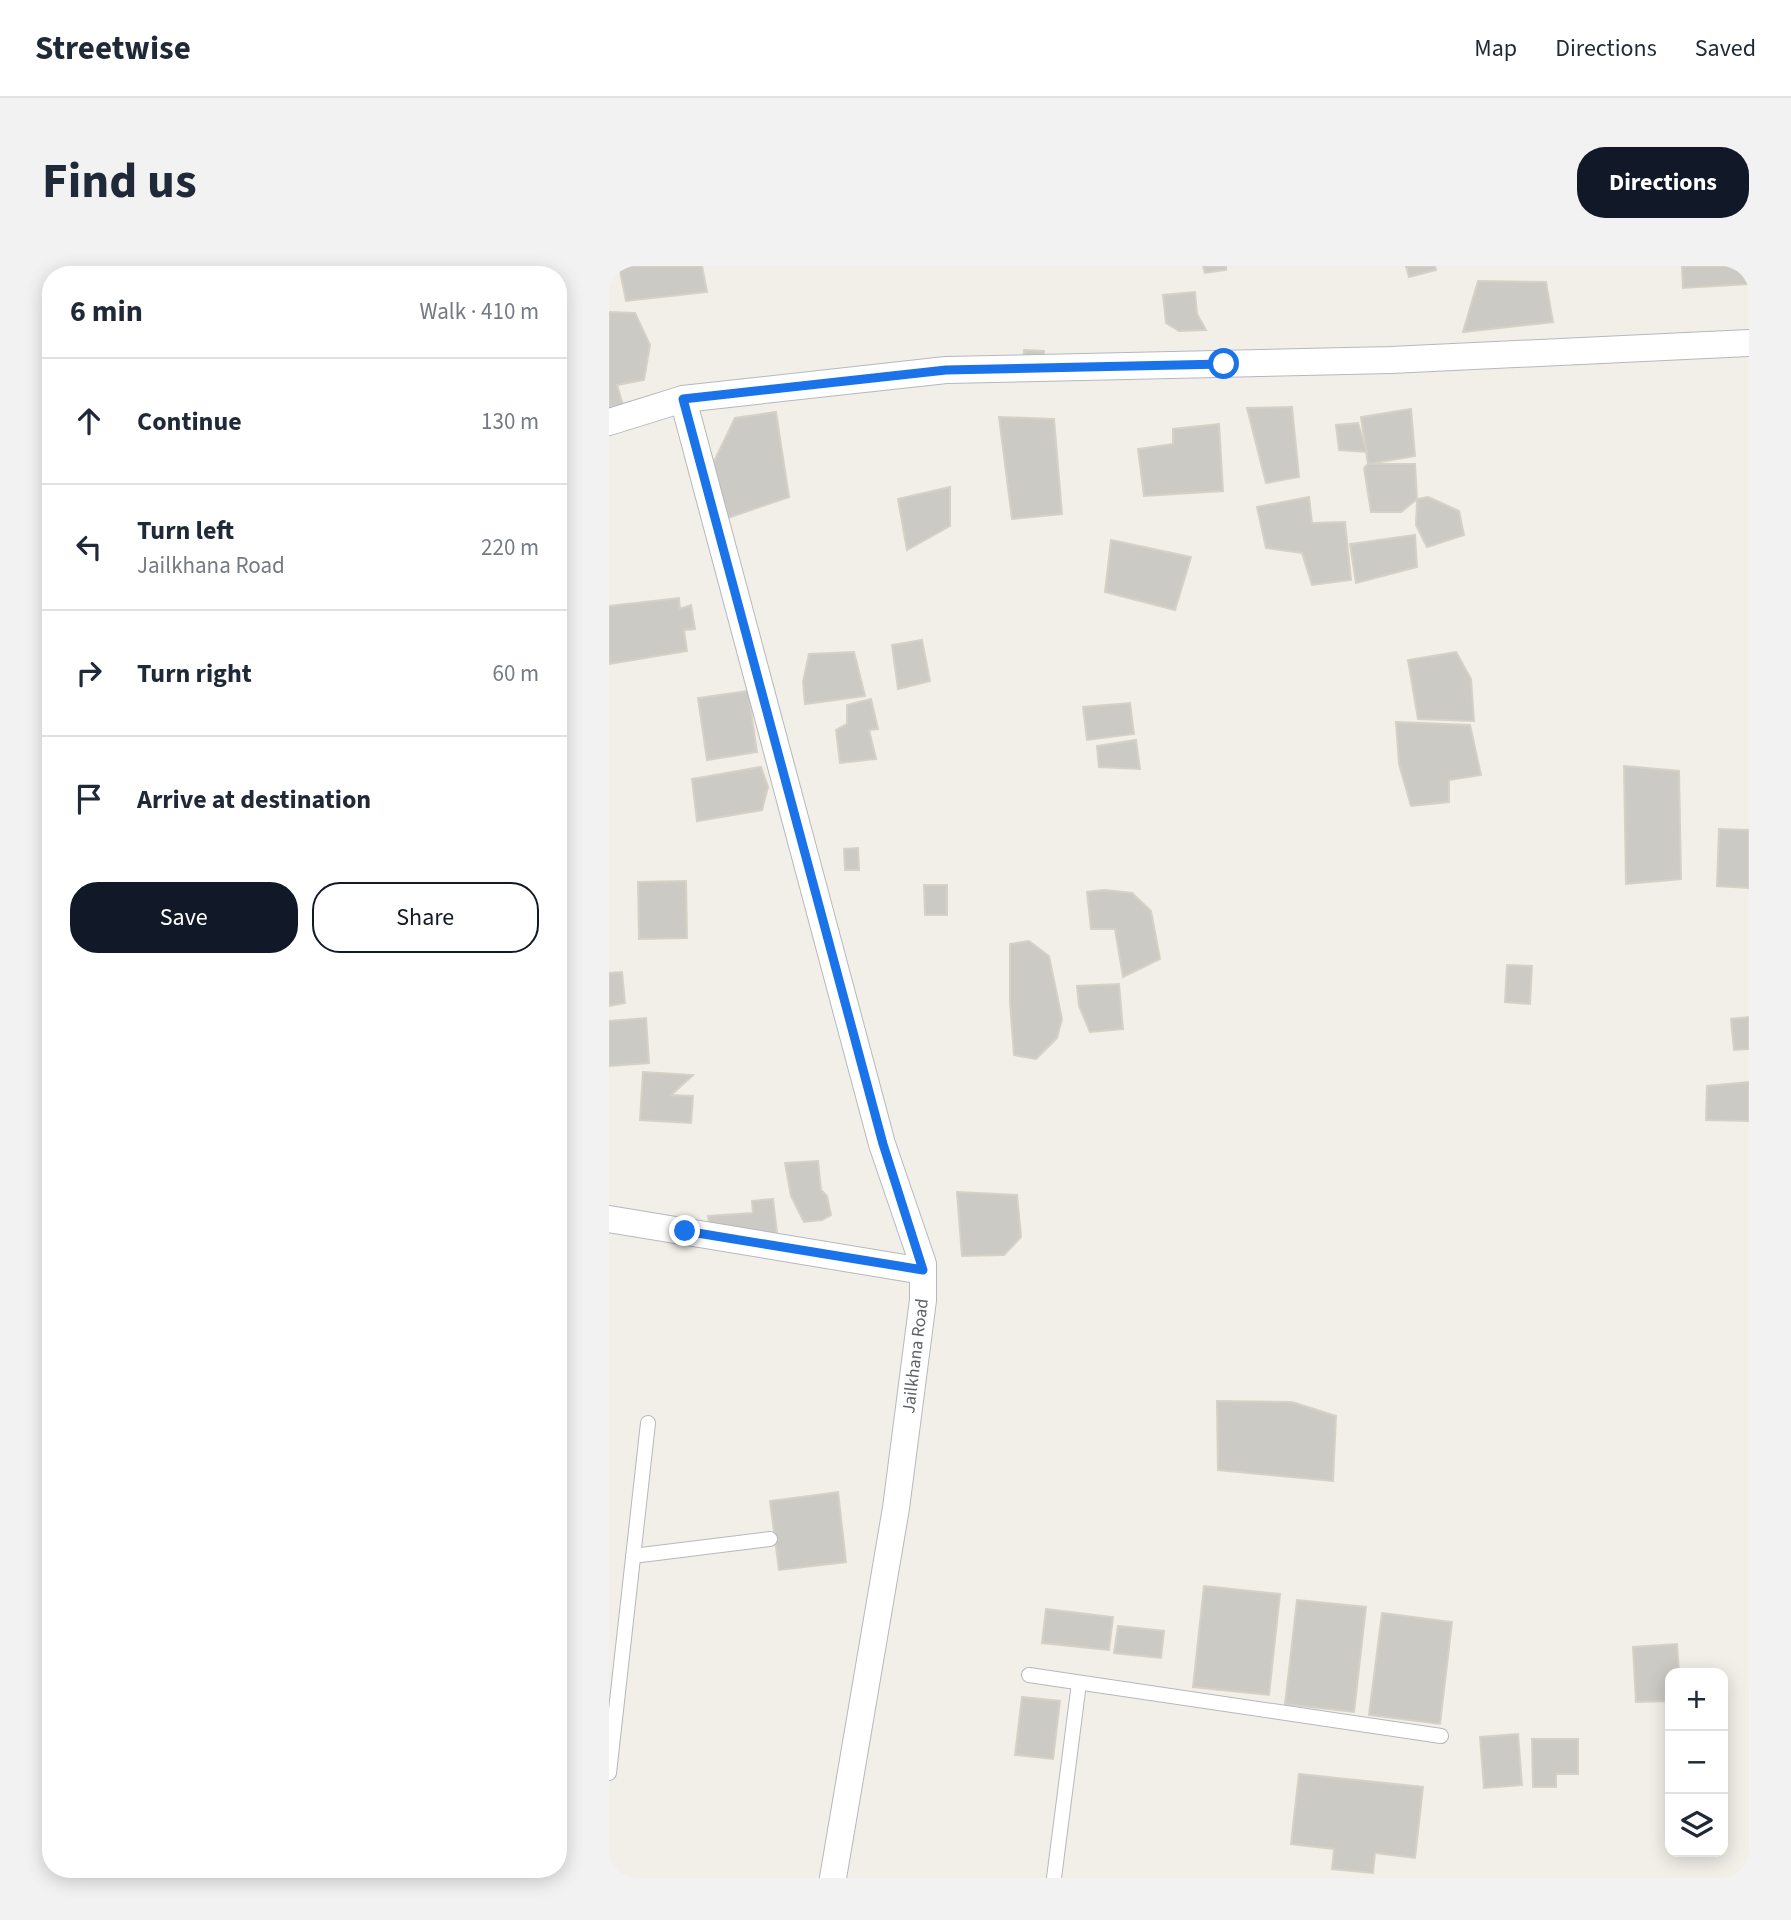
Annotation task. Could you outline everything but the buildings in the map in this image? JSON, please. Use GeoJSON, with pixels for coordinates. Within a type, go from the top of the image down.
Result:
{"type":"FeatureCollection","features":[{"type":"Feature","properties":{"kind":"street"},"geometry":{"type":"LineString","coordinates":[[609,422],[683,399],[946,370],[1391,360],[1749,343]]}},
{"type":"Feature","properties":{"kind":"street","name":"Jailkhana Road"},"geometry":{"type":"LineString","coordinates":[[683,399],[883,1144],[923,1270],[923,1300],[896,1508],[833,1878]]}},
{"type":"Feature","properties":{"kind":"street"},"geometry":{"type":"LineString","coordinates":[[609,1219],[923,1270]]}},
{"type":"Feature","properties":{"kind":"lane"},"geometry":{"type":"LineString","coordinates":[[609,1773],[648,1423]]}},
{"type":"Feature","properties":{"kind":"lane"},"geometry":{"type":"LineString","coordinates":[[633,1556],[770,1539]]}},
{"type":"Feature","properties":{"kind":"lane"},"geometry":{"type":"LineString","coordinates":[[1029,1675],[1441,1736]]}},
{"type":"Feature","properties":{"kind":"lane"},"geometry":{"type":"LineString","coordinates":[[1053,1878],[1079,1683]]}},
{"type":"Feature","properties":{"kind":"route"},"geometry":{"type":"LineString","coordinates":[[685,1231],[923,1270],[883,1144],[683,399],[946,370],[1224,364]]}}]}
